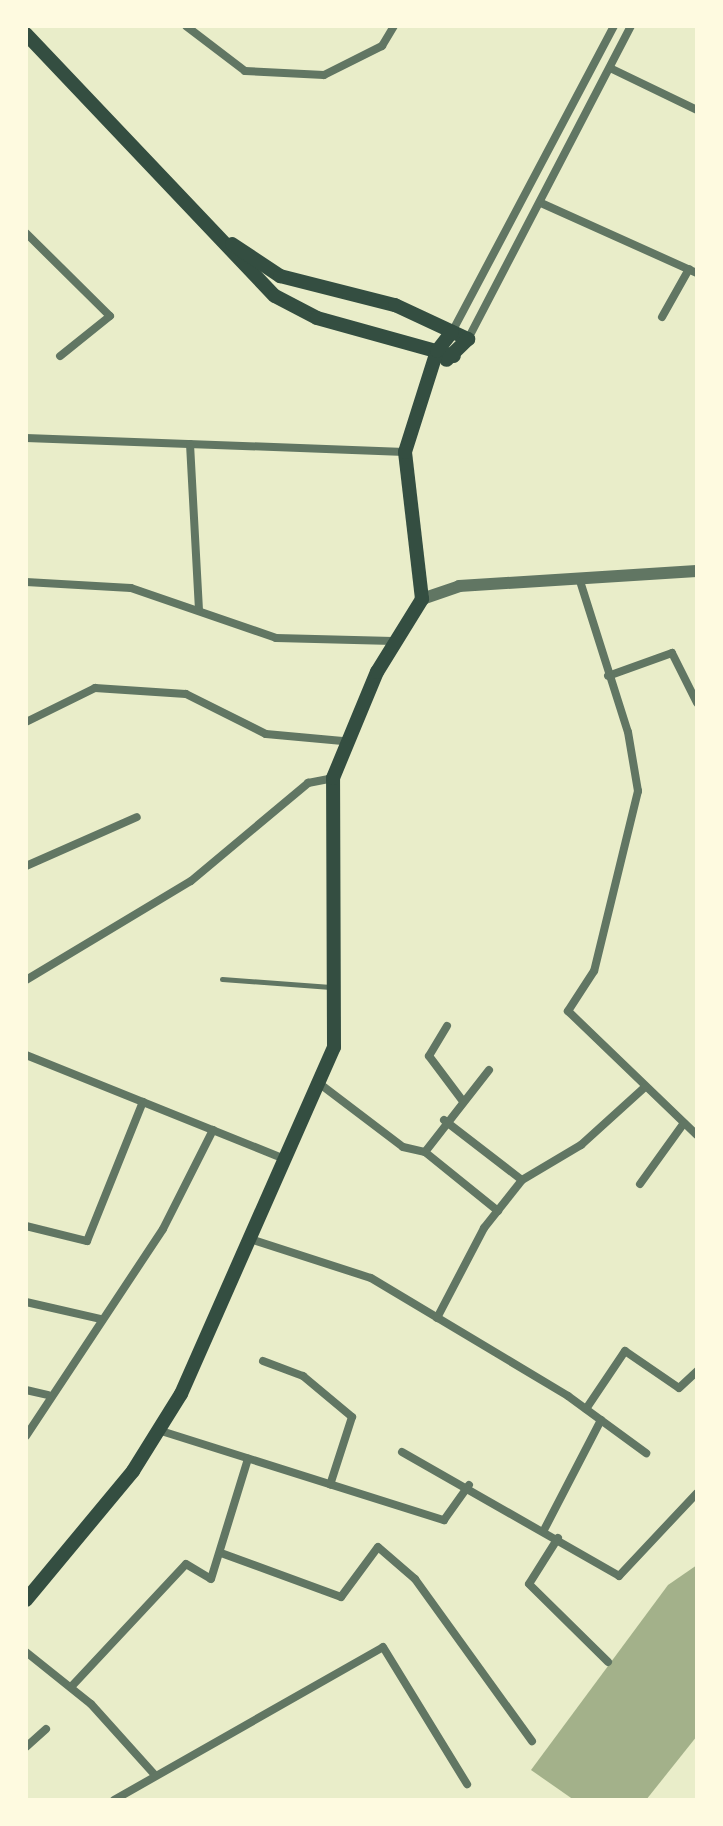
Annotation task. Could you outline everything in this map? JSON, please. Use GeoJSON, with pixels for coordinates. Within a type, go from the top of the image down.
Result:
{"type":"FeatureCollection","features":[{"type":"Feature","properties":{"kind":"main road"},"geometry":{"type":"LineString","coordinates":[[26,34],[275,296],[317,318],[437,358],[454,356],[468,339],[395,305],[280,276],[222,237]]}},
{"type":"Feature","properties":{"kind":"main road"},"geometry":{"type":"LineString","coordinates":[[27,1598],[79,1543],[158,1430],[282,1158],[320,1084],[334,1047],[336,987],[328,867],[333,778],[343,741],[393,641],[422,599],[405,452],[437,358],[452,332]]}},
{"type":"Feature","properties":{"kind":"street"},"geometry":{"type":"LineString","coordinates":[[186,26],[245,71],[324,75],[382,46],[394,26]]}},
{"type":"Feature","properties":{"kind":"street"},"geometry":{"type":"LineString","coordinates":[[452,332],[614,26]]}},
{"type":"Feature","properties":{"kind":"street"},"geometry":{"type":"LineString","coordinates":[[468,339],[631,26]]}},
{"type":"Feature","properties":{"kind":"street"},"geometry":{"type":"LineString","coordinates":[[610,68],[697,110]]}},
{"type":"Feature","properties":{"kind":"street"},"geometry":{"type":"LineString","coordinates":[[541,203],[693,271],[662,317]]}},
{"type":"Feature","properties":{"kind":"street"},"geometry":{"type":"LineString","coordinates":[[26,233],[110,316],[60,356]]}},
{"type":"Feature","properties":{"kind":"street"},"geometry":{"type":"LineString","coordinates":[[26,438],[405,452]]}},
{"type":"Feature","properties":{"kind":"street"},"geometry":{"type":"LineString","coordinates":[[190,444],[199,609]]}},
{"type":"Feature","properties":{"kind":"street"},"geometry":{"type":"LineString","coordinates":[[422,599],[459,586],[696,572]]}},
{"type":"Feature","properties":{"kind":"street"},"geometry":{"type":"LineString","coordinates":[[580,581],[638,791],[594,971],[568,1011],[697,1135]]}},
{"type":"Feature","properties":{"kind":"street"},"geometry":{"type":"LineString","coordinates":[[26,582],[131,588],[276,638],[393,641]]}},
{"type":"Feature","properties":{"kind":"street"},"geometry":{"type":"LineString","coordinates":[[608,676],[672,653],[697,703]]}},
{"type":"Feature","properties":{"kind":"street"},"geometry":{"type":"LineString","coordinates":[[26,722],[95,688],[186,694],[266,734],[343,741]]}},
{"type":"Feature","properties":{"kind":"street"},"geometry":{"type":"LineString","coordinates":[[26,980],[191,881],[308,783],[333,778]]}},
{"type":"Feature","properties":{"kind":"street"},"geometry":{"type":"LineString","coordinates":[[26,866],[137,817]]}},
{"type":"Feature","properties":{"kind":"street"},"geometry":{"type":"LineString","coordinates":[[447,1026],[429,1056],[462,1100]]}},
{"type":"Feature","properties":{"kind":"street"},"geometry":{"type":"LineString","coordinates":[[26,1055],[282,1158]]}},
{"type":"Feature","properties":{"kind":"street"},"geometry":{"type":"LineString","coordinates":[[425,1152],[444,1120],[489,1070]]}},
{"type":"Feature","properties":{"kind":"street"},"geometry":{"type":"LineString","coordinates":[[320,1084],[403,1147],[425,1152],[498,1211]]}},
{"type":"Feature","properties":{"kind":"street"},"geometry":{"type":"LineString","coordinates":[[437,1318],[498,1211],[522,1180],[581,1145],[645,1087]]}},
{"type":"Feature","properties":{"kind":"street"},"geometry":{"type":"LineString","coordinates":[[26,1226],[87,1241],[143,1102]]}},
{"type":"Feature","properties":{"kind":"street"},"geometry":{"type":"LineString","coordinates":[[444,1120],[522,1180]]}},
{"type":"Feature","properties":{"kind":"street"},"geometry":{"type":"LineString","coordinates":[[640,1184],[684,1123]]}},
{"type":"Feature","properties":{"kind":"street"},"geometry":{"type":"LineString","coordinates":[[26,1436],[48,1395],[163,1229],[213,1130]]}},
{"type":"Feature","properties":{"kind":"street"},"geometry":{"type":"LineString","coordinates":[[246,1238],[371,1278],[586,1409],[646,1453]]}},
{"type":"Feature","properties":{"kind":"street"},"geometry":{"type":"LineString","coordinates":[[26,1302],[100,1319]]}},
{"type":"Feature","properties":{"kind":"street"},"geometry":{"type":"LineString","coordinates":[[586,1409],[625,1351],[679,1388],[697,1371]]}},
{"type":"Feature","properties":{"kind":"street"},"geometry":{"type":"LineString","coordinates":[[263,1361],[303,1376],[352,1417],[330,1485]]}},
{"type":"Feature","properties":{"kind":"street"},"geometry":{"type":"LineString","coordinates":[[26,1390],[48,1395]]}},
{"type":"Feature","properties":{"kind":"street"},"geometry":{"type":"LineString","coordinates":[[544,1530],[601,1420]]}},
{"type":"Feature","properties":{"kind":"street"},"geometry":{"type":"LineString","coordinates":[[158,1430],[444,1520],[469,1485]]}},
{"type":"Feature","properties":{"kind":"street"},"geometry":{"type":"LineString","coordinates":[[402,1452],[469,1485],[619,1576],[697,1493]]}},
{"type":"Feature","properties":{"kind":"street"},"geometry":{"type":"LineString","coordinates":[[71,1687],[186,1564],[208,1581],[221,1553],[248,1459]]}},
{"type":"Feature","properties":{"kind":"street"},"geometry":{"type":"LineString","coordinates":[[558,1538],[529,1584],[608,1662]]}},
{"type":"Feature","properties":{"kind":"street"},"geometry":{"type":"LineString","coordinates":[[221,1553],[341,1597],[378,1547],[415,1579],[532,1741]]}},
{"type":"Feature","properties":{"kind":"street"},"geometry":{"type":"LineString","coordinates":[[114,1800],[154,1774],[383,1647],[467,1784]]}},
{"type":"Feature","properties":{"kind":"street"},"geometry":{"type":"LineString","coordinates":[[26,1652],[71,1687],[154,1774]]}},
{"type":"Feature","properties":{"kind":"street"},"geometry":{"type":"LineString","coordinates":[[26,1747],[46,1729]]}},
{"type":"Feature","properties":{"kind":"lane"},"geometry":{"type":"LineString","coordinates":[[222,979],[336,987]]}},
{"type":"Feature","properties":{"kind":"shaded area"},"geometry":{"type":"Polygon","coordinates":[[[697,1565],[697,1736],[646,1800],[574,1800],[531,1770],[668,1585],[697,1565]]]}}]}
